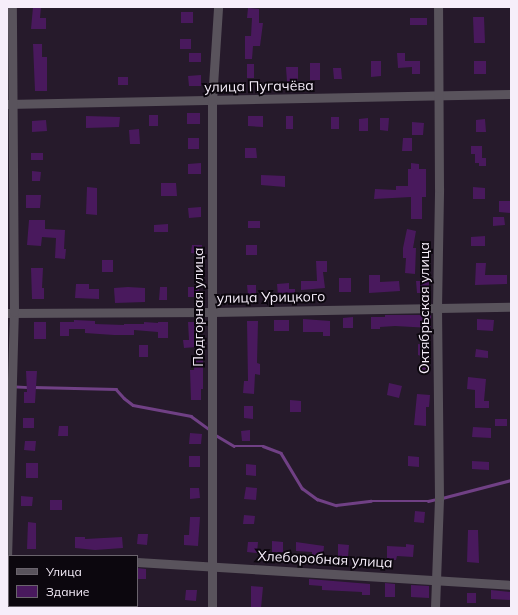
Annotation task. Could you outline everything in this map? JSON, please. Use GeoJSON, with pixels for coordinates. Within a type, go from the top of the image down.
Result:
{"type":"FeatureCollection","features":[{"type":"Feature","properties":{"kind":"street"},"geometry":{"type":"LineString","coordinates":[[7,559],[11,312],[10,104],[12,7]]}},
{"type":"Feature","properties":{"kind":"street","name":"Подгорная улица"},"geometry":{"type":"LineString","coordinates":[[212,608],[212,101],[218,7]]}},
{"type":"Feature","properties":{"kind":"street","name":"Октябрьская улица"},"geometry":{"type":"LineString","coordinates":[[435,608],[435,580],[440,498],[437,308],[439,188],[438,7]]}},
{"type":"Feature","properties":{"kind":"street","name":"улица Пугачёва"},"geometry":{"type":"LineString","coordinates":[[10,104],[511,94]]}},
{"type":"Feature","properties":{"kind":"street","name":"улица Урицкого"},"geometry":{"type":"LineString","coordinates":[[11,312],[212,312],[511,307]]}},
{"type":"Feature","properties":{"kind":"street","name":"Хлеборобная улица"},"geometry":{"type":"LineString","coordinates":[[138,562],[511,585]]}},
{"type":"Feature","properties":{"kind":"building"},"geometry":{"type":"Polygon","coordinates":[[[33,7],[41,7],[40,18],[46,18],[46,29],[31,29],[33,7]]]}},
{"type":"Feature","properties":{"kind":"building"},"geometry":{"type":"Polygon","coordinates":[[[248,8],[259,9],[259,23],[263,23],[260,46],[253,46],[252,59],[245,59],[245,36],[251,36],[252,18],[247,18],[248,8]]]}},
{"type":"Feature","properties":{"kind":"building"},"geometry":{"type":"Polygon","coordinates":[[[181,12],[193,12],[193,23],[181,23],[181,12]]]}},
{"type":"Feature","properties":{"kind":"building"},"geometry":{"type":"Polygon","coordinates":[[[473,17],[484,17],[485,43],[474,43],[473,17]]]}},
{"type":"Feature","properties":{"kind":"building"},"geometry":{"type":"Polygon","coordinates":[[[410,18],[427,18],[427,25],[410,25],[410,18]]]}},
{"type":"Feature","properties":{"kind":"building"},"geometry":{"type":"Polygon","coordinates":[[[180,39],[191,39],[191,49],[180,49],[180,39]]]}},
{"type":"Feature","properties":{"kind":"building"},"geometry":{"type":"Polygon","coordinates":[[[33,44],[42,44],[42,57],[47,57],[47,91],[35,91],[33,44]]]}},
{"type":"Feature","properties":{"kind":"building"},"geometry":{"type":"Polygon","coordinates":[[[189,53],[201,53],[201,62],[189,62],[189,53]]]}},
{"type":"Feature","properties":{"kind":"building"},"geometry":{"type":"Polygon","coordinates":[[[397,53],[405,53],[405,61],[420,61],[420,74],[412,74],[412,67],[398,68],[397,53]]]}},
{"type":"Feature","properties":{"kind":"building"},"geometry":{"type":"Polygon","coordinates":[[[371,61],[381,61],[381,76],[371,77],[371,61]]]}},
{"type":"Feature","properties":{"kind":"building"},"geometry":{"type":"Polygon","coordinates":[[[474,61],[486,61],[486,74],[474,74],[474,61]]]}},
{"type":"Feature","properties":{"kind":"building"},"geometry":{"type":"Polygon","coordinates":[[[310,63],[320,63],[320,80],[310,80],[310,63]]]}},
{"type":"Feature","properties":{"kind":"building"},"geometry":{"type":"Polygon","coordinates":[[[247,64],[254,64],[254,78],[247,78],[247,64]]]}},
{"type":"Feature","properties":{"kind":"building"},"geometry":{"type":"Polygon","coordinates":[[[286,67],[298,67],[298,82],[287,82],[286,67]]]}},
{"type":"Feature","properties":{"kind":"building"},"geometry":{"type":"Polygon","coordinates":[[[333,68],[341,68],[342,79],[334,79],[333,68]]]}},
{"type":"Feature","properties":{"kind":"building"},"geometry":{"type":"Polygon","coordinates":[[[201,75],[201,86],[189,86],[188,76],[201,75]]]}},
{"type":"Feature","properties":{"kind":"building"},"geometry":{"type":"Polygon","coordinates":[[[118,77],[128,77],[128,85],[118,85],[118,77]]]}},
{"type":"Feature","properties":{"kind":"building"},"geometry":{"type":"Polygon","coordinates":[[[187,113],[200,113],[200,124],[187,124],[187,113]]]}},
{"type":"Feature","properties":{"kind":"building"},"geometry":{"type":"Polygon","coordinates":[[[149,115],[158,115],[158,126],[149,126],[149,115]]]}},
{"type":"Feature","properties":{"kind":"building"},"geometry":{"type":"Polygon","coordinates":[[[86,116],[120,117],[119,127],[86,128],[86,116]]]}},
{"type":"Feature","properties":{"kind":"building"},"geometry":{"type":"Polygon","coordinates":[[[248,116],[263,116],[263,127],[248,126],[248,116]]]}},
{"type":"Feature","properties":{"kind":"building"},"geometry":{"type":"Polygon","coordinates":[[[286,116],[293,116],[293,129],[286,129],[286,116]]]}},
{"type":"Feature","properties":{"kind":"building"},"geometry":{"type":"Polygon","coordinates":[[[331,117],[339,117],[339,129],[331,129],[331,117]]]}},
{"type":"Feature","properties":{"kind":"building"},"geometry":{"type":"Polygon","coordinates":[[[368,118],[368,131],[359,131],[359,119],[368,118]]]}},
{"type":"Feature","properties":{"kind":"building"},"geometry":{"type":"Polygon","coordinates":[[[380,118],[389,118],[388,131],[380,130],[380,118]]]}},
{"type":"Feature","properties":{"kind":"building"},"geometry":{"type":"Polygon","coordinates":[[[485,119],[486,132],[476,132],[476,120],[485,119]]]}},
{"type":"Feature","properties":{"kind":"building"},"geometry":{"type":"Polygon","coordinates":[[[46,120],[47,131],[32,132],[32,121],[46,120]]]}},
{"type":"Feature","properties":{"kind":"building"},"geometry":{"type":"Polygon","coordinates":[[[412,122],[424,123],[423,135],[412,135],[412,122]]]}},
{"type":"Feature","properties":{"kind":"building"},"geometry":{"type":"Polygon","coordinates":[[[139,129],[140,144],[130,144],[129,130],[139,129]]]}},
{"type":"Feature","properties":{"kind":"building"},"geometry":{"type":"Polygon","coordinates":[[[188,138],[199,138],[199,149],[188,149],[188,138]]]}},
{"type":"Feature","properties":{"kind":"building"},"geometry":{"type":"Polygon","coordinates":[[[403,138],[412,138],[412,151],[402,151],[403,138]]]}},
{"type":"Feature","properties":{"kind":"building"},"geometry":{"type":"Polygon","coordinates":[[[471,146],[482,146],[482,158],[486,158],[486,166],[479,166],[479,163],[475,163],[475,154],[471,154],[471,146]]]}},
{"type":"Feature","properties":{"kind":"building"},"geometry":{"type":"Polygon","coordinates":[[[245,148],[256,148],[257,158],[245,158],[245,148]]]}},
{"type":"Feature","properties":{"kind":"building"},"geometry":{"type":"Polygon","coordinates":[[[31,153],[43,153],[43,160],[31,160],[31,153]]]}},
{"type":"Feature","properties":{"kind":"building"},"geometry":{"type":"Polygon","coordinates":[[[201,163],[201,174],[188,174],[188,164],[201,163]]]}},
{"type":"Feature","properties":{"kind":"building"},"geometry":{"type":"Polygon","coordinates":[[[411,163],[419,164],[419,169],[426,169],[426,197],[422,197],[422,219],[411,219],[411,197],[374,199],[375,189],[396,190],[396,186],[408,186],[408,169],[411,169],[411,163]]]}},
{"type":"Feature","properties":{"kind":"building"},"geometry":{"type":"Polygon","coordinates":[[[32,171],[41,172],[40,181],[32,181],[32,171]]]}},
{"type":"Feature","properties":{"kind":"building"},"geometry":{"type":"Polygon","coordinates":[[[261,175],[285,176],[285,187],[261,185],[261,175]]]}},
{"type":"Feature","properties":{"kind":"building"},"geometry":{"type":"Polygon","coordinates":[[[161,183],[176,183],[177,196],[161,196],[161,183]]]}},
{"type":"Feature","properties":{"kind":"building"},"geometry":{"type":"Polygon","coordinates":[[[87,187],[97,188],[97,215],[86,214],[87,187]]]}},
{"type":"Feature","properties":{"kind":"building"},"geometry":{"type":"Polygon","coordinates":[[[473,187],[485,188],[485,199],[473,199],[473,187]]]}},
{"type":"Feature","properties":{"kind":"building"},"geometry":{"type":"Polygon","coordinates":[[[26,195],[41,195],[40,208],[26,208],[26,195]]]}},
{"type":"Feature","properties":{"kind":"building"},"geometry":{"type":"Polygon","coordinates":[[[499,201],[511,201],[511,213],[499,212],[499,201]]]}},
{"type":"Feature","properties":{"kind":"building"},"geometry":{"type":"Polygon","coordinates":[[[201,207],[201,217],[189,218],[188,208],[201,207]]]}},
{"type":"Feature","properties":{"kind":"building"},"geometry":{"type":"Polygon","coordinates":[[[493,217],[504,217],[505,225],[493,226],[493,217]]]}},
{"type":"Feature","properties":{"kind":"building"},"geometry":{"type":"Polygon","coordinates":[[[29,220],[45,220],[45,229],[65,230],[65,259],[55,258],[56,238],[42,237],[41,246],[27,245],[29,220]]]}},
{"type":"Feature","properties":{"kind":"building"},"geometry":{"type":"Polygon","coordinates":[[[248,221],[260,221],[260,228],[248,228],[248,221]]]}},
{"type":"Feature","properties":{"kind":"building"},"geometry":{"type":"Polygon","coordinates":[[[168,224],[168,232],[154,232],[154,225],[168,224]]]}},
{"type":"Feature","properties":{"kind":"building"},"geometry":{"type":"Polygon","coordinates":[[[407,229],[416,231],[413,248],[416,248],[415,274],[405,273],[406,258],[403,258],[403,248],[407,229]]]}},
{"type":"Feature","properties":{"kind":"building"},"geometry":{"type":"Polygon","coordinates":[[[485,236],[485,246],[471,246],[471,237],[485,236]]]}},
{"type":"Feature","properties":{"kind":"building"},"geometry":{"type":"Polygon","coordinates":[[[192,245],[202,245],[202,254],[191,253],[192,245]]]}},
{"type":"Feature","properties":{"kind":"building"},"geometry":{"type":"Polygon","coordinates":[[[246,245],[257,245],[257,255],[246,255],[246,245]]]}},
{"type":"Feature","properties":{"kind":"building"},"geometry":{"type":"Polygon","coordinates":[[[102,260],[113,260],[113,272],[102,272],[102,260]]]}},
{"type":"Feature","properties":{"kind":"building"},"geometry":{"type":"Polygon","coordinates":[[[316,261],[327,261],[327,272],[323,272],[325,288],[301,290],[301,281],[317,281],[316,261]]]}},
{"type":"Feature","properties":{"kind":"building"},"geometry":{"type":"Polygon","coordinates":[[[476,263],[486,263],[485,275],[507,275],[507,284],[475,285],[476,263]]]}},
{"type":"Feature","properties":{"kind":"building"},"geometry":{"type":"Polygon","coordinates":[[[31,268],[43,268],[42,288],[44,288],[44,299],[32,299],[31,268]]]}},
{"type":"Feature","properties":{"kind":"building"},"geometry":{"type":"Polygon","coordinates":[[[369,275],[380,275],[380,282],[399,281],[400,291],[369,293],[369,275]]]}},
{"type":"Feature","properties":{"kind":"building"},"geometry":{"type":"Polygon","coordinates":[[[339,278],[351,278],[351,292],[339,292],[339,278]]]}},
{"type":"Feature","properties":{"kind":"building"},"geometry":{"type":"Polygon","coordinates":[[[416,281],[429,281],[429,293],[417,293],[416,281]]]}},
{"type":"Feature","properties":{"kind":"building"},"geometry":{"type":"Polygon","coordinates":[[[289,283],[289,289],[295,289],[295,295],[278,296],[277,284],[289,283]]]}},
{"type":"Feature","properties":{"kind":"building"},"geometry":{"type":"Polygon","coordinates":[[[76,284],[89,284],[89,289],[99,289],[99,299],[75,298],[76,284]]]}},
{"type":"Feature","properties":{"kind":"building"},"geometry":{"type":"Polygon","coordinates":[[[247,285],[256,285],[256,295],[248,295],[247,285]]]}},
{"type":"Feature","properties":{"kind":"building"},"geometry":{"type":"Polygon","coordinates":[[[160,287],[167,287],[167,300],[159,300],[160,287]]]}},
{"type":"Feature","properties":{"kind":"building"},"geometry":{"type":"Polygon","coordinates":[[[188,287],[199,287],[199,297],[188,297],[188,287]]]}},
{"type":"Feature","properties":{"kind":"building"},"geometry":{"type":"Polygon","coordinates":[[[114,288],[145,288],[145,302],[115,303],[114,288]]]}},
{"type":"Feature","properties":{"kind":"building"},"geometry":{"type":"Polygon","coordinates":[[[385,315],[431,315],[431,328],[395,326],[371,329],[371,317],[385,317],[385,315]]]}},
{"type":"Feature","properties":{"kind":"building"},"geometry":{"type":"Polygon","coordinates":[[[353,317],[353,328],[343,328],[343,318],[353,317]]]}},
{"type":"Feature","properties":{"kind":"building"},"geometry":{"type":"Polygon","coordinates":[[[303,319],[330,321],[330,336],[323,336],[323,332],[303,332],[303,319]]]}},
{"type":"Feature","properties":{"kind":"building"},"geometry":{"type":"Polygon","coordinates":[[[477,319],[494,320],[493,331],[477,330],[477,319]]]}},
{"type":"Feature","properties":{"kind":"building"},"geometry":{"type":"Polygon","coordinates":[[[74,320],[95,321],[95,324],[124,325],[144,324],[144,322],[168,322],[168,338],[158,338],[158,332],[134,330],[134,335],[114,335],[85,333],[85,329],[69,329],[69,336],[60,336],[60,322],[74,322],[74,320]]]}},
{"type":"Feature","properties":{"kind":"building"},"geometry":{"type":"Polygon","coordinates":[[[274,320],[289,320],[289,331],[274,331],[274,320]]]}},
{"type":"Feature","properties":{"kind":"building"},"geometry":{"type":"Polygon","coordinates":[[[247,321],[258,321],[257,363],[260,364],[260,375],[255,374],[254,394],[243,393],[244,381],[248,381],[247,321]]]}},
{"type":"Feature","properties":{"kind":"building"},"geometry":{"type":"Polygon","coordinates":[[[34,322],[46,322],[46,339],[34,339],[34,322]]]}},
{"type":"Feature","properties":{"kind":"building"},"geometry":{"type":"Polygon","coordinates":[[[188,322],[201,322],[202,331],[196,331],[196,347],[184,348],[183,340],[189,340],[188,322]]]}},
{"type":"Feature","properties":{"kind":"building"},"geometry":{"type":"Polygon","coordinates":[[[418,344],[429,345],[429,373],[420,372],[421,356],[418,355],[418,344]]]}},
{"type":"Feature","properties":{"kind":"building"},"geometry":{"type":"Polygon","coordinates":[[[139,345],[148,345],[148,357],[139,357],[139,345]]]}},
{"type":"Feature","properties":{"kind":"building"},"geometry":{"type":"Polygon","coordinates":[[[476,349],[488,351],[488,358],[475,357],[476,349]]]}},
{"type":"Feature","properties":{"kind":"building"},"geometry":{"type":"Polygon","coordinates":[[[195,356],[203,357],[203,389],[201,389],[201,400],[191,400],[190,370],[194,370],[195,356]]]}},
{"type":"Feature","properties":{"kind":"building"},"geometry":{"type":"Polygon","coordinates":[[[26,371],[37,371],[35,403],[24,403],[24,392],[27,392],[26,371]]]}},
{"type":"Feature","properties":{"kind":"building"},"geometry":{"type":"Polygon","coordinates":[[[468,377],[486,379],[484,401],[489,401],[489,408],[475,408],[475,390],[467,389],[468,377]]]}},
{"type":"Feature","properties":{"kind":"building"},"geometry":{"type":"Polygon","coordinates":[[[389,383],[402,386],[399,398],[387,395],[389,383]]]}},
{"type":"Feature","properties":{"kind":"building"},"geometry":{"type":"Polygon","coordinates":[[[417,394],[430,395],[429,407],[426,407],[426,426],[414,425],[417,394]]]}},
{"type":"Feature","properties":{"kind":"building"},"geometry":{"type":"Polygon","coordinates":[[[290,400],[301,401],[301,412],[290,412],[290,400]]]}},
{"type":"Feature","properties":{"kind":"building"},"geometry":{"type":"Polygon","coordinates":[[[244,406],[253,406],[253,419],[244,418],[244,406]]]}},
{"type":"Feature","properties":{"kind":"building"},"geometry":{"type":"Polygon","coordinates":[[[23,418],[34,418],[34,428],[23,428],[23,418]]]}},
{"type":"Feature","properties":{"kind":"building"},"geometry":{"type":"Polygon","coordinates":[[[495,419],[507,419],[507,426],[495,426],[495,419]]]}},
{"type":"Feature","properties":{"kind":"building"},"geometry":{"type":"Polygon","coordinates":[[[59,426],[68,426],[68,436],[58,436],[59,426]]]}},
{"type":"Feature","properties":{"kind":"building"},"geometry":{"type":"Polygon","coordinates":[[[473,427],[491,428],[491,438],[472,437],[473,427]]]}},
{"type":"Feature","properties":{"kind":"building"},"geometry":{"type":"Polygon","coordinates":[[[250,430],[250,441],[242,441],[241,431],[250,430]]]}},
{"type":"Feature","properties":{"kind":"building"},"geometry":{"type":"Polygon","coordinates":[[[190,433],[202,434],[201,444],[189,444],[190,433]]]}},
{"type":"Feature","properties":{"kind":"building"},"geometry":{"type":"Polygon","coordinates":[[[25,441],[36,441],[35,451],[24,450],[25,441]]]}},
{"type":"Feature","properties":{"kind":"building"},"geometry":{"type":"Polygon","coordinates":[[[189,456],[200,456],[200,467],[189,467],[189,456]]]}},
{"type":"Feature","properties":{"kind":"building"},"geometry":{"type":"Polygon","coordinates":[[[408,456],[419,457],[419,467],[408,466],[408,456]]]}},
{"type":"Feature","properties":{"kind":"building"},"geometry":{"type":"Polygon","coordinates":[[[472,461],[489,462],[489,470],[472,469],[472,461]]]}},
{"type":"Feature","properties":{"kind":"building"},"geometry":{"type":"Polygon","coordinates":[[[26,463],[38,463],[38,478],[26,478],[26,463]]]}},
{"type":"Feature","properties":{"kind":"building"},"geometry":{"type":"Polygon","coordinates":[[[246,464],[256,465],[256,476],[246,475],[246,464]]]}},
{"type":"Feature","properties":{"kind":"building"},"geometry":{"type":"Polygon","coordinates":[[[246,487],[257,488],[256,500],[244,499],[246,487]]]}},
{"type":"Feature","properties":{"kind":"building"},"geometry":{"type":"Polygon","coordinates":[[[190,488],[199,488],[200,498],[190,499],[190,488]]]}},
{"type":"Feature","properties":{"kind":"building"},"geometry":{"type":"Polygon","coordinates":[[[21,496],[33,497],[32,506],[21,506],[21,496]]]}},
{"type":"Feature","properties":{"kind":"building"},"geometry":{"type":"Polygon","coordinates":[[[50,500],[62,500],[62,510],[50,510],[50,500]]]}},
{"type":"Feature","properties":{"kind":"building"},"geometry":{"type":"Polygon","coordinates":[[[415,511],[425,512],[424,523],[414,522],[415,511]]]}},
{"type":"Feature","properties":{"kind":"building"},"geometry":{"type":"Polygon","coordinates":[[[244,515],[255,516],[254,524],[243,524],[244,515]]]}},
{"type":"Feature","properties":{"kind":"building"},"geometry":{"type":"Polygon","coordinates":[[[190,517],[200,517],[198,546],[184,545],[184,535],[189,535],[190,517]]]}},
{"type":"Feature","properties":{"kind":"building"},"geometry":{"type":"Polygon","coordinates":[[[28,522],[36,523],[36,549],[27,549],[28,522]]]}},
{"type":"Feature","properties":{"kind":"building"},"geometry":{"type":"Polygon","coordinates":[[[468,530],[478,530],[479,563],[467,562],[468,530]]]}},
{"type":"Feature","properties":{"kind":"building"},"geometry":{"type":"Polygon","coordinates":[[[138,534],[148,534],[147,545],[137,544],[138,534]]]}},
{"type":"Feature","properties":{"kind":"building"},"geometry":{"type":"Polygon","coordinates":[[[75,537],[85,537],[85,539],[122,537],[123,548],[95,550],[75,548],[75,537]]]}},
{"type":"Feature","properties":{"kind":"building"},"geometry":{"type":"Polygon","coordinates":[[[272,541],[283,542],[283,552],[272,552],[272,541]]]}},
{"type":"Feature","properties":{"kind":"building"},"geometry":{"type":"Polygon","coordinates":[[[248,542],[258,542],[257,553],[247,552],[248,542]]]}},
{"type":"Feature","properties":{"kind":"building"},"geometry":{"type":"Polygon","coordinates":[[[296,542],[324,546],[323,556],[312,555],[312,552],[296,551],[296,542]]]}},
{"type":"Feature","properties":{"kind":"building"},"geometry":{"type":"Polygon","coordinates":[[[338,544],[349,545],[348,557],[338,557],[338,544]]]}},
{"type":"Feature","properties":{"kind":"building"},"geometry":{"type":"Polygon","coordinates":[[[406,544],[414,545],[413,557],[397,556],[396,560],[387,560],[387,546],[406,547],[406,544]]]}},
{"type":"Feature","properties":{"kind":"building"},"geometry":{"type":"Polygon","coordinates":[[[138,568],[146,569],[146,579],[138,579],[138,568]]]}},
{"type":"Feature","properties":{"kind":"building"},"geometry":{"type":"Polygon","coordinates":[[[309,579],[370,584],[370,595],[362,595],[362,592],[322,590],[322,586],[309,585],[309,579]]]}},
{"type":"Feature","properties":{"kind":"building"},"geometry":{"type":"Polygon","coordinates":[[[385,583],[395,584],[395,597],[385,597],[385,583]]]}},
{"type":"Feature","properties":{"kind":"building"},"geometry":{"type":"Polygon","coordinates":[[[411,585],[429,586],[429,598],[411,597],[411,585]]]}},
{"type":"Feature","properties":{"kind":"building"},"geometry":{"type":"Polygon","coordinates":[[[251,586],[263,587],[261,608],[251,608],[251,586]]]}},
{"type":"Feature","properties":{"kind":"building"},"geometry":{"type":"Polygon","coordinates":[[[186,590],[197,590],[196,601],[185,600],[186,590]]]}},
{"type":"Feature","properties":{"kind":"building"},"geometry":{"type":"Polygon","coordinates":[[[491,590],[511,592],[511,600],[491,599],[491,590]]]}},
{"type":"Feature","properties":{"kind":"building"},"geometry":{"type":"Polygon","coordinates":[[[467,593],[476,593],[476,603],[467,603],[467,593]]]}},
{"type":"Feature","properties":{"kind":"waterway"},"geometry":{"type":"LineString","coordinates":[[7,386],[28,387]]}},
{"type":"Feature","properties":{"kind":"waterway"},"geometry":{"type":"LineString","coordinates":[[33,387],[116,389],[133,405],[191,416],[210,430]]}},
{"type":"Feature","properties":{"kind":"waterway"},"geometry":{"type":"LineString","coordinates":[[214,434],[234,446],[263,446],[281,453],[302,488],[317,499],[336,505],[371,501],[428,501],[437,499]]}},
{"type":"Feature","properties":{"kind":"waterway"},"geometry":{"type":"LineString","coordinates":[[442,498],[511,480]]}}]}
